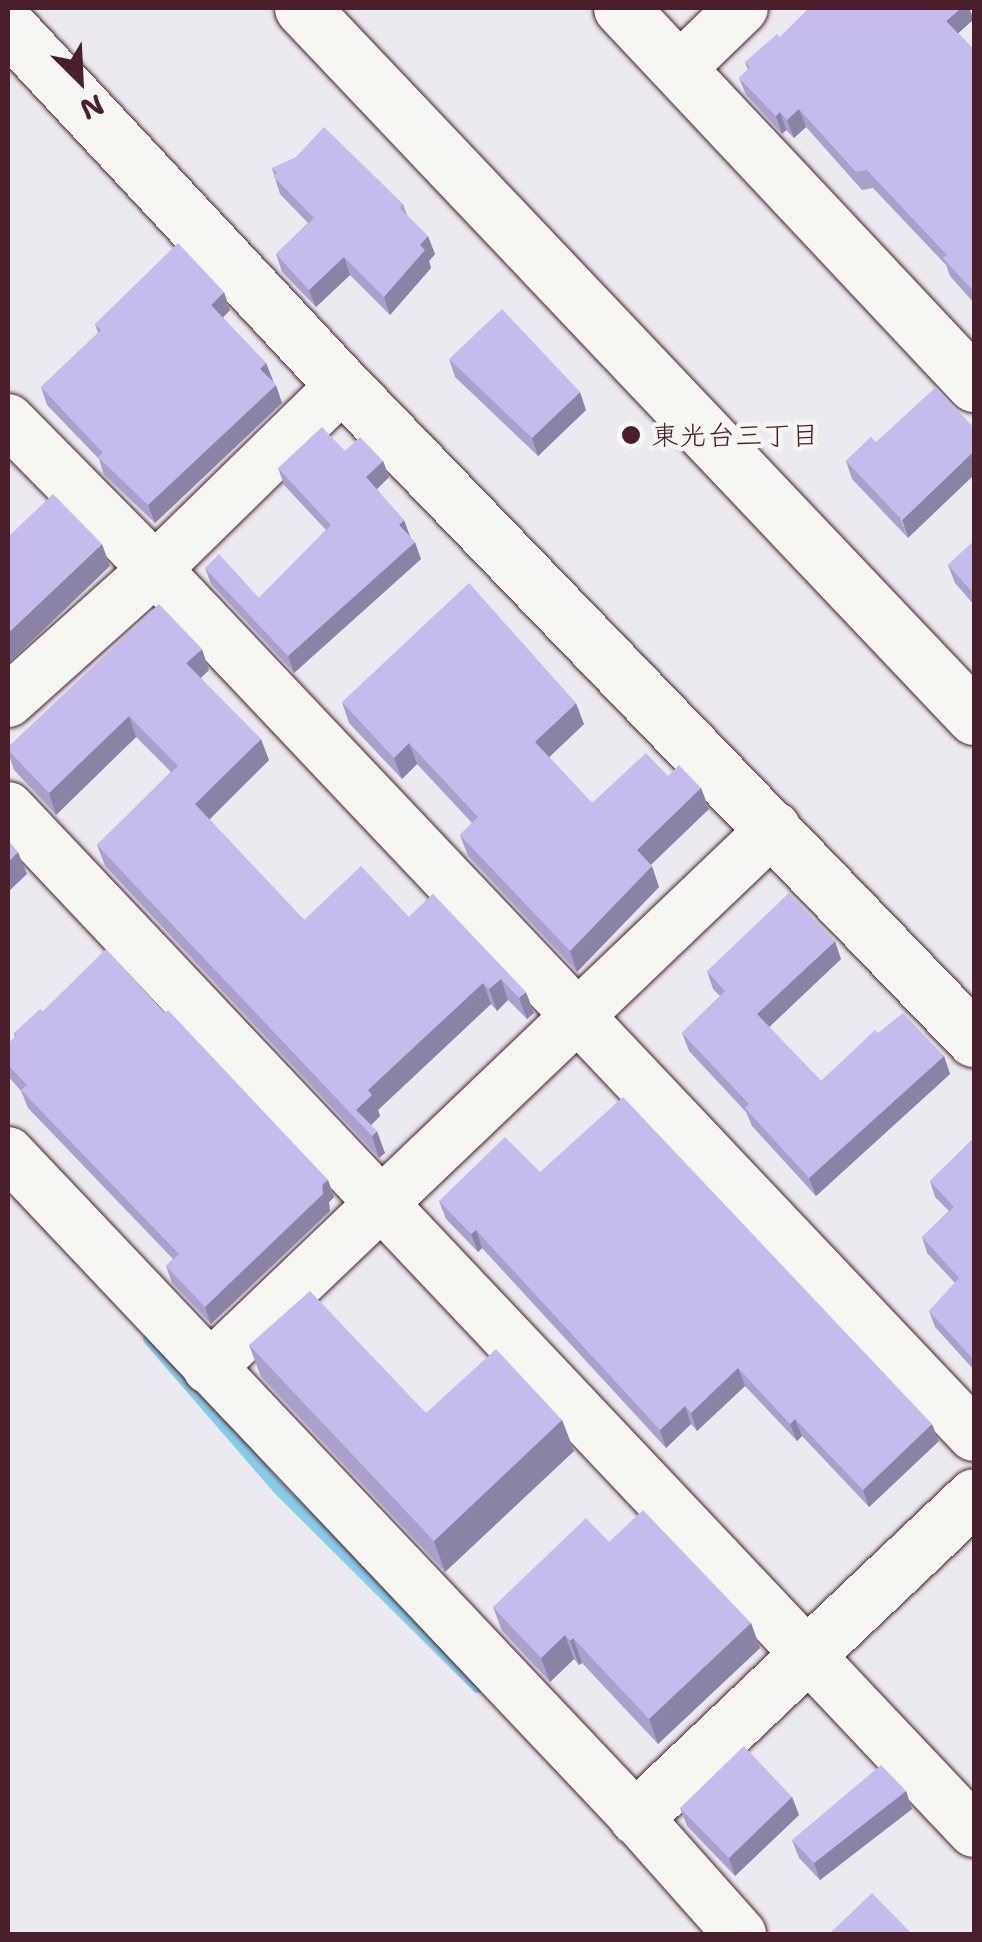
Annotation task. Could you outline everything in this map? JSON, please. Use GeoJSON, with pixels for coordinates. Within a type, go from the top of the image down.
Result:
{"type":"FeatureCollection","features":[{"type":"Feature","properties":{"kind":"street"},"geometry":{"type":"LineString","coordinates":[[302,8],[974,716]]}},
{"type":"Feature","properties":{"kind":"street"},"geometry":{"type":"LineString","coordinates":[[621,8],[974,384]]}},
{"type":"Feature","properties":{"kind":"street"},"geometry":{"type":"LineString","coordinates":[[680,68],[742,8]]}},
{"type":"Feature","properties":{"kind":"street"},"geometry":{"type":"LineString","coordinates":[[8,26],[343,385],[974,1039]]}},
{"type":"Feature","properties":{"kind":"street"},"geometry":{"type":"LineString","coordinates":[[8,701],[155,568],[343,385]]}},
{"type":"Feature","properties":{"kind":"street"},"geometry":{"type":"LineString","coordinates":[[8,420],[155,568],[974,1435]]}},
{"type":"Feature","properties":{"kind":"street"},"geometry":{"type":"LineString","coordinates":[[8,808],[974,1831]]}},
{"type":"Feature","properties":{"kind":"street"},"geometry":{"type":"LineString","coordinates":[[209,1368],[774,828]]}},
{"type":"Feature","properties":{"kind":"street"},"geometry":{"type":"LineString","coordinates":[[8,1153],[636,1817],[740,1934]]}},
{"type":"Feature","properties":{"kind":"street"},"geometry":{"type":"LineString","coordinates":[[636,1817],[974,1496]]}},
{"type":"Feature","properties":{"kind":"building"},"geometry":{"type":"Polygon","coordinates":[[[809,8],[961,8],[946,21],[974,50],[974,292],[943,258],[947,255],[867,170],[856,172],[799,109],[787,120],[780,112],[776,116],[739,78],[750,67],[745,62],[777,34],[780,37],[809,8]]]}},
{"type":"Feature","properties":{"kind":"building"},"geometry":{"type":"Polygon","coordinates":[[[324,127],[403,204],[400,208],[428,236],[420,245],[425,250],[384,297],[344,257],[309,290],[276,254],[314,218],[273,176],[277,173],[272,168],[296,157],[324,127]]]}},
{"type":"Feature","properties":{"kind":"building"},"geometry":{"type":"Polygon","coordinates":[[[178,243],[224,292],[211,305],[266,363],[260,369],[276,385],[148,505],[98,457],[103,453],[41,387],[101,330],[95,324],[178,243]]]}},
{"type":"Feature","properties":{"kind":"building"},"geometry":{"type":"Polygon","coordinates":[[[502,309],[580,392],[532,438],[449,359],[502,309]]]}},
{"type":"Feature","properties":{"kind":"building"},"geometry":{"type":"Polygon","coordinates":[[[936,387],[974,428],[974,451],[902,520],[846,461],[871,437],[876,442],[936,387]]]}},
{"type":"Feature","properties":{"kind":"building"},"geometry":{"type":"Polygon","coordinates":[[[322,427],[345,451],[360,437],[383,461],[366,477],[404,520],[399,525],[415,542],[288,656],[205,568],[219,554],[259,598],[331,525],[278,468],[322,427]]]}},
{"type":"Feature","properties":{"kind":"building"},"geometry":{"type":"Polygon","coordinates":[[[53,494],[102,544],[8,633],[8,537],[53,494]]]}},
{"type":"Feature","properties":{"kind":"building"},"geometry":{"type":"Polygon","coordinates":[[[974,541],[974,594],[948,565],[974,541]]]}},
{"type":"Feature","properties":{"kind":"building"},"geometry":{"type":"Polygon","coordinates":[[[469,583],[576,703],[535,742],[592,803],[646,753],[668,776],[679,765],[701,788],[637,850],[652,866],[570,951],[460,835],[478,817],[409,743],[394,758],[342,702],[469,583]]]}},
{"type":"Feature","properties":{"kind":"building"},"geometry":{"type":"Polygon","coordinates":[[[159,604],[202,649],[186,663],[261,739],[195,804],[304,920],[361,866],[409,917],[433,894],[526,992],[519,998],[501,979],[489,989],[483,983],[368,1090],[372,1095],[356,1110],[377,1131],[372,1136],[97,845],[178,766],[129,716],[49,793],[8,750],[159,604]]]}},
{"type":"Feature","properties":{"kind":"building"},"geometry":{"type":"Polygon","coordinates":[[[8,840],[18,852],[8,862],[8,840]]]}},
{"type":"Feature","properties":{"kind":"building"},"geometry":{"type":"Polygon","coordinates":[[[789,893],[835,941],[757,1014],[821,1081],[875,1030],[878,1033],[903,1013],[944,1056],[809,1178],[745,1108],[749,1104],[682,1033],[725,991],[707,971],[789,893]]]}},
{"type":"Feature","properties":{"kind":"building"},"geometry":{"type":"Polygon","coordinates":[[[106,949],[328,1180],[322,1184],[323,1194],[205,1307],[166,1266],[179,1254],[21,1090],[27,1085],[8,1065],[8,1044],[17,1035],[14,1033],[40,1009],[43,1011],[106,949]]]}},
{"type":"Feature","properties":{"kind":"building"},"geometry":{"type":"Polygon","coordinates":[[[623,1097],[932,1424],[863,1490],[795,1419],[790,1424],[738,1368],[691,1413],[685,1406],[660,1430],[476,1230],[471,1234],[439,1201],[505,1137],[540,1172],[623,1097]]]}},
{"type":"Feature","properties":{"kind":"building"},"geometry":{"type":"Polygon","coordinates":[[[974,1138],[974,1360],[929,1311],[959,1278],[922,1237],[954,1207],[930,1181],[974,1138]]]}},
{"type":"Feature","properties":{"kind":"building"},"geometry":{"type":"Polygon","coordinates":[[[310,1291],[426,1413],[496,1349],[562,1420],[434,1541],[249,1345],[310,1291]]]}},
{"type":"Feature","properties":{"kind":"building"},"geometry":{"type":"Polygon","coordinates":[[[643,1510],[751,1623],[649,1719],[573,1638],[570,1641],[565,1635],[541,1658],[493,1607],[586,1518],[609,1542],[643,1510]]]}},
{"type":"Feature","properties":{"kind":"building"},"geometry":{"type":"Polygon","coordinates":[[[744,1746],[792,1797],[729,1858],[680,1808],[744,1746]]]}},
{"type":"Feature","properties":{"kind":"building"},"geometry":{"type":"Polygon","coordinates":[[[881,1765],[906,1791],[814,1863],[792,1840],[881,1765]]]}},
{"type":"Feature","properties":{"kind":"building"},"geometry":{"type":"Polygon","coordinates":[[[872,1893],[912,1934],[829,1934],[872,1893]]]}},
{"type":"Feature","properties":{"kind":"waterway"},"geometry":{"type":"LineString","coordinates":[[149,1339],[278,1488],[478,1687]]}},
{"type":"Feature","properties":{"kind":"place","name":"東光台三丁目"},"geometry":{"type":"Point","coordinates":[631,435]}}]}
